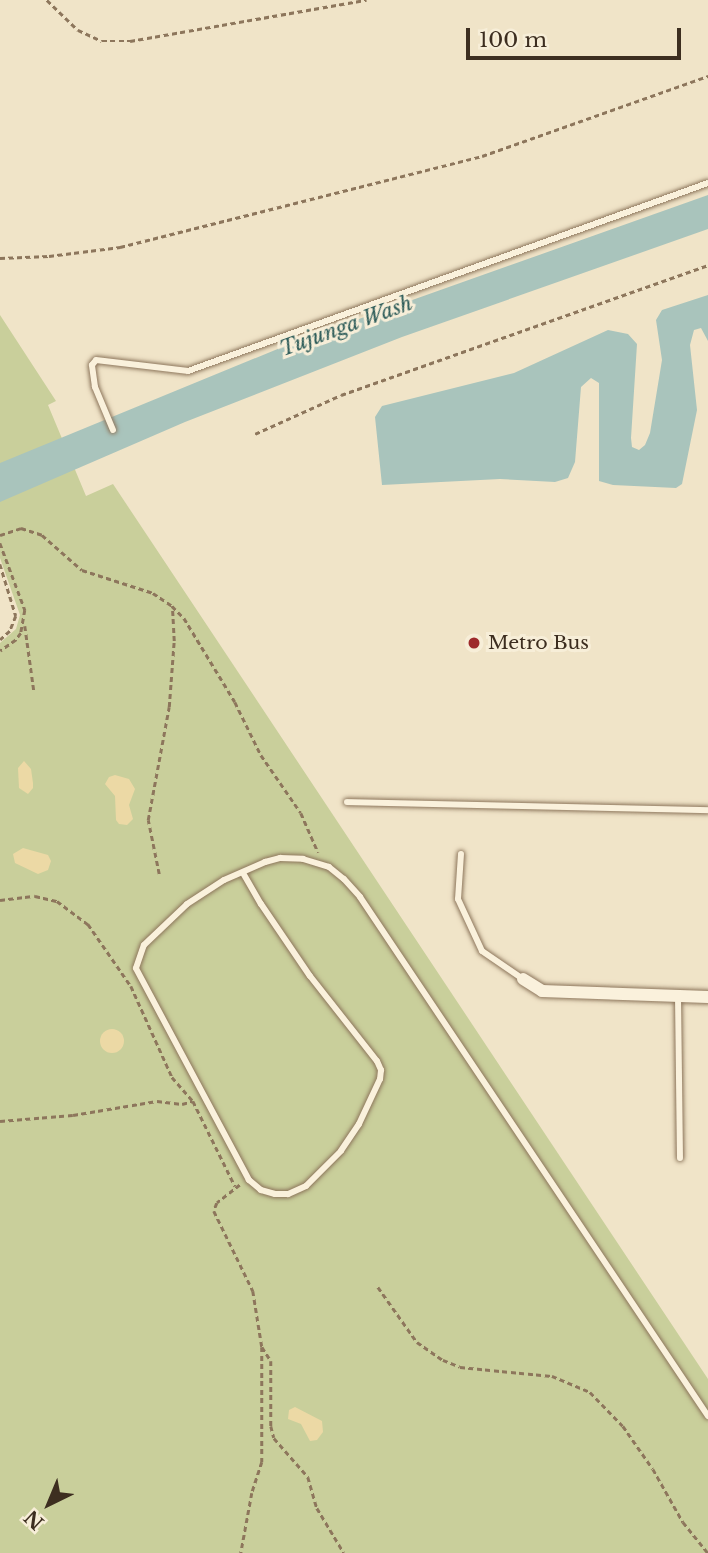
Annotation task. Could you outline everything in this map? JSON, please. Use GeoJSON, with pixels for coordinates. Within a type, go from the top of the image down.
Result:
{"type":"FeatureCollection","features":[{"type":"Feature","properties":{"kind":"street"},"geometry":{"type":"LineString","coordinates":[[523,979],[542,991],[708,997]]}},
{"type":"Feature","properties":{"kind":"lane"},"geometry":{"type":"LineString","coordinates":[[113,430],[94,387],[92,365],[96,360],[188,372],[708,183]]}},
{"type":"Feature","properties":{"kind":"lane"},"geometry":{"type":"LineString","coordinates":[[347,803],[708,810]]}},
{"type":"Feature","properties":{"kind":"lane"},"geometry":{"type":"LineString","coordinates":[[461,854],[458,899],[482,951],[523,979]]}},
{"type":"Feature","properties":{"kind":"lane"},"geometry":{"type":"LineString","coordinates":[[243,873],[310,976],[377,1061],[380,1070],[380,1079],[359,1124],[341,1151],[306,1186],[288,1194],[275,1194],[261,1190],[249,1180],[136,968],[144,945],[166,923],[224,880],[279,858],[320,864],[344,879],[360,897],[708,1416]]}},
{"type":"Feature","properties":{"kind":"lane"},"geometry":{"type":"LineString","coordinates":[[678,996],[680,1158]]}},
{"type":"Feature","properties":{"kind":"path"},"geometry":{"type":"LineString","coordinates":[[47,0],[78,30],[102,41],[130,41],[366,0]]}},
{"type":"Feature","properties":{"kind":"path"},"geometry":{"type":"LineString","coordinates":[[0,258],[48,256],[120,247],[482,156],[708,76]]}},
{"type":"Feature","properties":{"kind":"path"},"geometry":{"type":"LineString","coordinates":[[255,434],[341,395],[708,265]]}},
{"type":"Feature","properties":{"kind":"path"},"geometry":{"type":"LineString","coordinates":[[0,536],[21,528],[42,535],[82,570],[153,593],[184,618],[234,702],[261,755],[301,814],[316,845],[320,864]]}},
{"type":"Feature","properties":{"kind":"path"},"geometry":{"type":"LineString","coordinates":[[0,543],[20,590],[34,691]]}},
{"type":"Feature","properties":{"kind":"path"},"geometry":{"type":"LineString","coordinates":[[0,564],[16,616],[10,631],[0,640]]}},
{"type":"Feature","properties":{"kind":"path"},"geometry":{"type":"LineString","coordinates":[[159,874],[148,820],[169,707],[174,641],[172,606]]}},
{"type":"Feature","properties":{"kind":"path"},"geometry":{"type":"LineString","coordinates":[[0,651],[16,640],[25,623]]}},
{"type":"Feature","properties":{"kind":"path"},"geometry":{"type":"LineString","coordinates":[[0,901],[35,896],[57,901],[88,925],[131,986],[172,1077],[193,1101],[236,1187]]}},
{"type":"Feature","properties":{"kind":"path"},"geometry":{"type":"LineString","coordinates":[[0,1121],[74,1115],[157,1101],[182,1104],[193,1101]]}},
{"type":"Feature","properties":{"kind":"path"},"geometry":{"type":"LineString","coordinates":[[241,1553],[262,1462],[262,1347],[253,1291],[214,1211],[217,1203],[249,1180]]}},
{"type":"Feature","properties":{"kind":"path"},"geometry":{"type":"LineString","coordinates":[[378,1287],[412,1335],[429,1352],[443,1360],[460,1367],[552,1376],[590,1392],[623,1426],[653,1469],[683,1522],[708,1553]]}},
{"type":"Feature","properties":{"kind":"path"},"geometry":{"type":"LineString","coordinates":[[262,1347],[271,1361],[271,1426],[274,1438],[308,1477],[317,1507],[344,1553]]}},
{"type":"Feature","properties":{"kind":"green space"},"geometry":{"type":"Polygon","coordinates":[[[0,315],[56,401],[48,405],[86,496],[113,484],[708,1379],[708,1553],[0,1553],[0,643],[16,629],[20,615],[0,558],[0,315]]]}},
{"type":"Feature","properties":{"kind":"sand"},"geometry":{"type":"Polygon","coordinates":[[[24,761],[31,769],[33,783],[28,794],[19,788],[18,768],[24,761]]]}},
{"type":"Feature","properties":{"kind":"sand"},"geometry":{"type":"Polygon","coordinates":[[[115,775],[129,779],[135,789],[129,805],[133,819],[127,825],[119,824],[116,820],[115,796],[105,784],[109,777],[115,775]]]}},
{"type":"Feature","properties":{"kind":"sand"},"geometry":{"type":"Polygon","coordinates":[[[23,848],[48,855],[51,861],[48,870],[38,874],[15,863],[13,854],[23,848]]]}},
{"type":"Feature","properties":{"kind":"sand"},"geometry":{"type":"Polygon","coordinates":[[[107,1029],[117,1029],[124,1036],[124,1046],[117,1053],[107,1053],[100,1046],[100,1036],[107,1029]]]}},
{"type":"Feature","properties":{"kind":"sand"},"geometry":{"type":"Polygon","coordinates":[[[295,1407],[322,1421],[323,1432],[317,1440],[310,1441],[301,1424],[288,1419],[289,1410],[295,1407]]]}},
{"type":"Feature","properties":{"kind":"water","name":"Tujunga Wash"},"geometry":{"type":"Polygon","coordinates":[[[708,195],[708,229],[402,337],[185,422],[0,502],[0,463],[297,341],[708,195]]]}},
{"type":"Feature","properties":{"kind":"water"},"geometry":{"type":"Polygon","coordinates":[[[708,295],[708,341],[701,328],[694,330],[690,345],[697,410],[682,484],[676,488],[613,485],[599,481],[599,383],[591,378],[581,387],[575,462],[568,478],[555,482],[500,479],[382,485],[375,417],[382,406],[514,373],[608,330],[628,334],[637,344],[631,438],[632,447],[639,450],[645,445],[650,433],[662,360],[656,320],[662,310],[708,295]]]}},
{"type":"Feature","properties":{"kind":"place","name":"Metro Bus"},"geometry":{"type":"Point","coordinates":[474,643]}}]}
